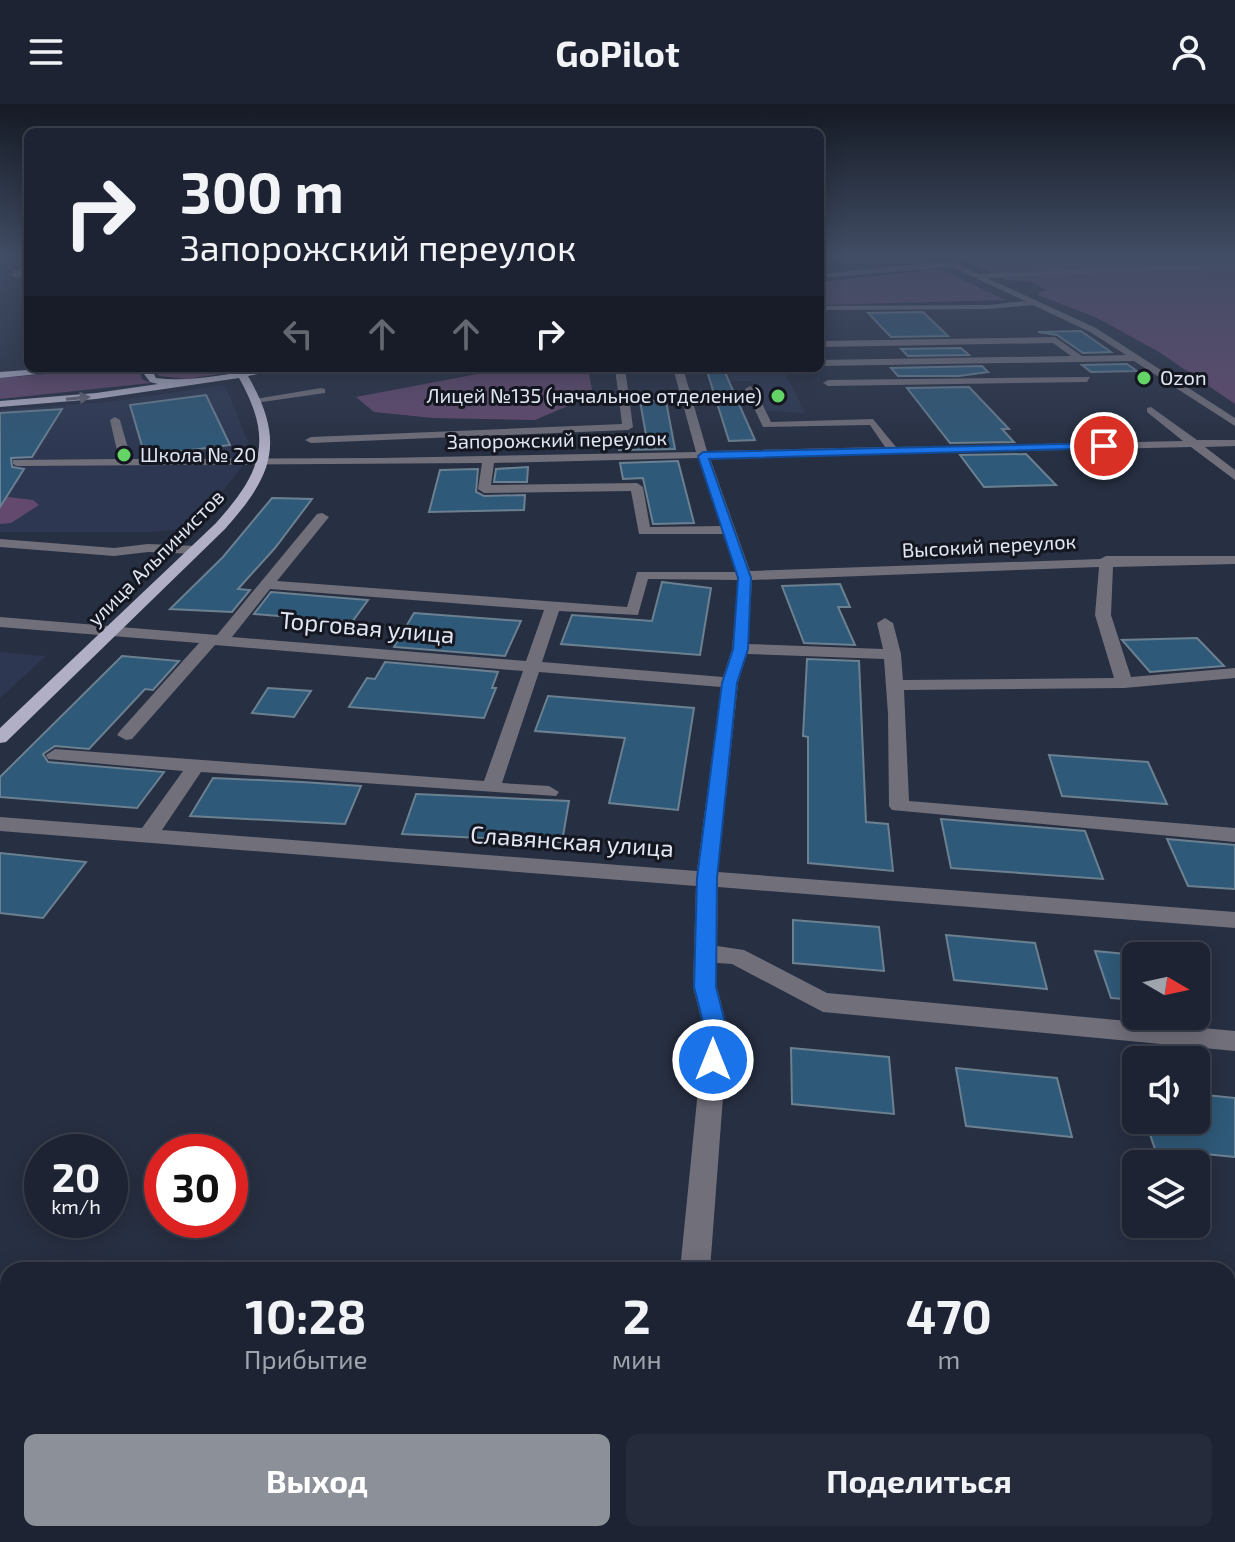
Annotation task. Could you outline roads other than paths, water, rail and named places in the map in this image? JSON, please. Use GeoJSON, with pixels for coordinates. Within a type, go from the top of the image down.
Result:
{"type":"FeatureCollection","features":[{"type":"Feature","properties":{"kind":"main road"},"geometry":{"type":"LineString","coordinates":[[0,375],[39,372]]}},
{"type":"Feature","properties":{"kind":"main road"},"geometry":{"type":"LineString","coordinates":[[150,372],[153,380],[185,384]]}},
{"type":"Feature","properties":{"kind":"main road"},"geometry":{"type":"LineString","coordinates":[[0,404],[185,384],[261,372]]}},
{"type":"Feature","properties":{"kind":"main road"},"geometry":{"type":"LineString","coordinates":[[242,375],[255,400],[268,440],[264,463]]}},
{"type":"Feature","properties":{"kind":"main road","name":"улица Альпинистов"},"geometry":{"type":"LineString","coordinates":[[0,738],[196,550],[242,500],[264,463]]}},
{"type":"Feature","properties":{"kind":"street"},"geometry":{"type":"LineString","coordinates":[[1078,323],[1139,358],[1235,423]]}},
{"type":"Feature","properties":{"kind":"street"},"geometry":{"type":"LineString","coordinates":[[824,344],[1055,340],[1080,359]]}},
{"type":"Feature","properties":{"kind":"street"},"geometry":{"type":"LineString","coordinates":[[824,363],[1139,358]]}},
{"type":"Feature","properties":{"kind":"street"},"geometry":{"type":"LineString","coordinates":[[897,362],[913,382]]}},
{"type":"Feature","properties":{"kind":"street"},"geometry":{"type":"LineString","coordinates":[[311,440],[628,427],[621,372]]}},
{"type":"Feature","properties":{"kind":"street"},"geometry":{"type":"LineString","coordinates":[[679,372],[703,456],[745,578],[740,649],[730,683],[707,878],[705,987],[716,1030],[696,1262]]}},
{"type":"Feature","properties":{"kind":"street"},"geometry":{"type":"LineString","coordinates":[[828,383],[1087,379]]}},
{"type":"Feature","properties":{"kind":"street"},"geometry":{"type":"LineString","coordinates":[[750,389],[775,439],[873,422],[893,451]]}},
{"type":"Feature","properties":{"kind":"street"},"geometry":{"type":"LineString","coordinates":[[255,400],[321,391]]}},
{"type":"Feature","properties":{"kind":"street"},"geometry":{"type":"LineString","coordinates":[[1151,410],[1235,476]]}},
{"type":"Feature","properties":{"kind":"street"},"geometry":{"type":"LineString","coordinates":[[115,420],[126,463]]}},
{"type":"Feature","properties":{"kind":"street"},"geometry":{"type":"LineString","coordinates":[[381,462],[389,439]]}},
{"type":"Feature","properties":{"kind":"street","name":"Запорожский переулок"},"geometry":{"type":"LineString","coordinates":[[17,462],[381,462],[703,456],[775,439],[893,451],[1235,443]]}},
{"type":"Feature","properties":{"kind":"street"},"geometry":{"type":"LineString","coordinates":[[489,459],[484,489],[637,487],[644,531],[730,530]]}},
{"type":"Feature","properties":{"kind":"street"},"geometry":{"type":"LineString","coordinates":[[126,735],[269,585],[322,517]]}},
{"type":"Feature","properties":{"kind":"street"},"geometry":{"type":"LineString","coordinates":[[0,543],[114,552],[148,548],[196,550]]}},
{"type":"Feature","properties":{"kind":"street"},"geometry":{"type":"LineString","coordinates":[[1106,560],[1103,615],[1124,683]]}},
{"type":"Feature","properties":{"kind":"street","name":"Высокий переулок"},"geometry":{"type":"LineString","coordinates":[[553,605],[633,612],[642,575],[745,578],[1106,560],[1235,560]]}},
{"type":"Feature","properties":{"kind":"street"},"geometry":{"type":"LineString","coordinates":[[269,585],[553,605],[491,788]]}},
{"type":"Feature","properties":{"kind":"street","name":"Торговая улица"},"geometry":{"type":"LineString","coordinates":[[0,622],[730,683]]}},
{"type":"Feature","properties":{"kind":"street"},"geometry":{"type":"LineString","coordinates":[[885,623],[893,654],[896,685],[899,806],[1235,835]]}},
{"type":"Feature","properties":{"kind":"street"},"geometry":{"type":"LineString","coordinates":[[740,649],[893,654]]}},
{"type":"Feature","properties":{"kind":"street"},"geometry":{"type":"LineString","coordinates":[[896,685],[1124,683],[1235,673]]}},
{"type":"Feature","properties":{"kind":"street"},"geometry":{"type":"LineString","coordinates":[[55,755],[549,792]]}},
{"type":"Feature","properties":{"kind":"street"},"geometry":{"type":"LineString","coordinates":[[147,836],[196,766]]}},
{"type":"Feature","properties":{"kind":"street","name":"Славянская улица"},"geometry":{"type":"LineString","coordinates":[[0,824],[1235,920]]}},
{"type":"Feature","properties":{"kind":"street"},"geometry":{"type":"LineString","coordinates":[[704,953],[736,956],[823,1002],[1235,1041]]}},
{"type":"Feature","properties":{"kind":"place","name":"Ozon"},"geometry":{"type":"Point","coordinates":[1144,378]}},
{"type":"Feature","properties":{"kind":"place","name":"Лицей №135 (начальное отделение)"},"geometry":{"type":"Point","coordinates":[778,396]}},
{"type":"Feature","properties":{"kind":"place","name":"Школа № 20"},"geometry":{"type":"Point","coordinates":[124,455]}}]}
